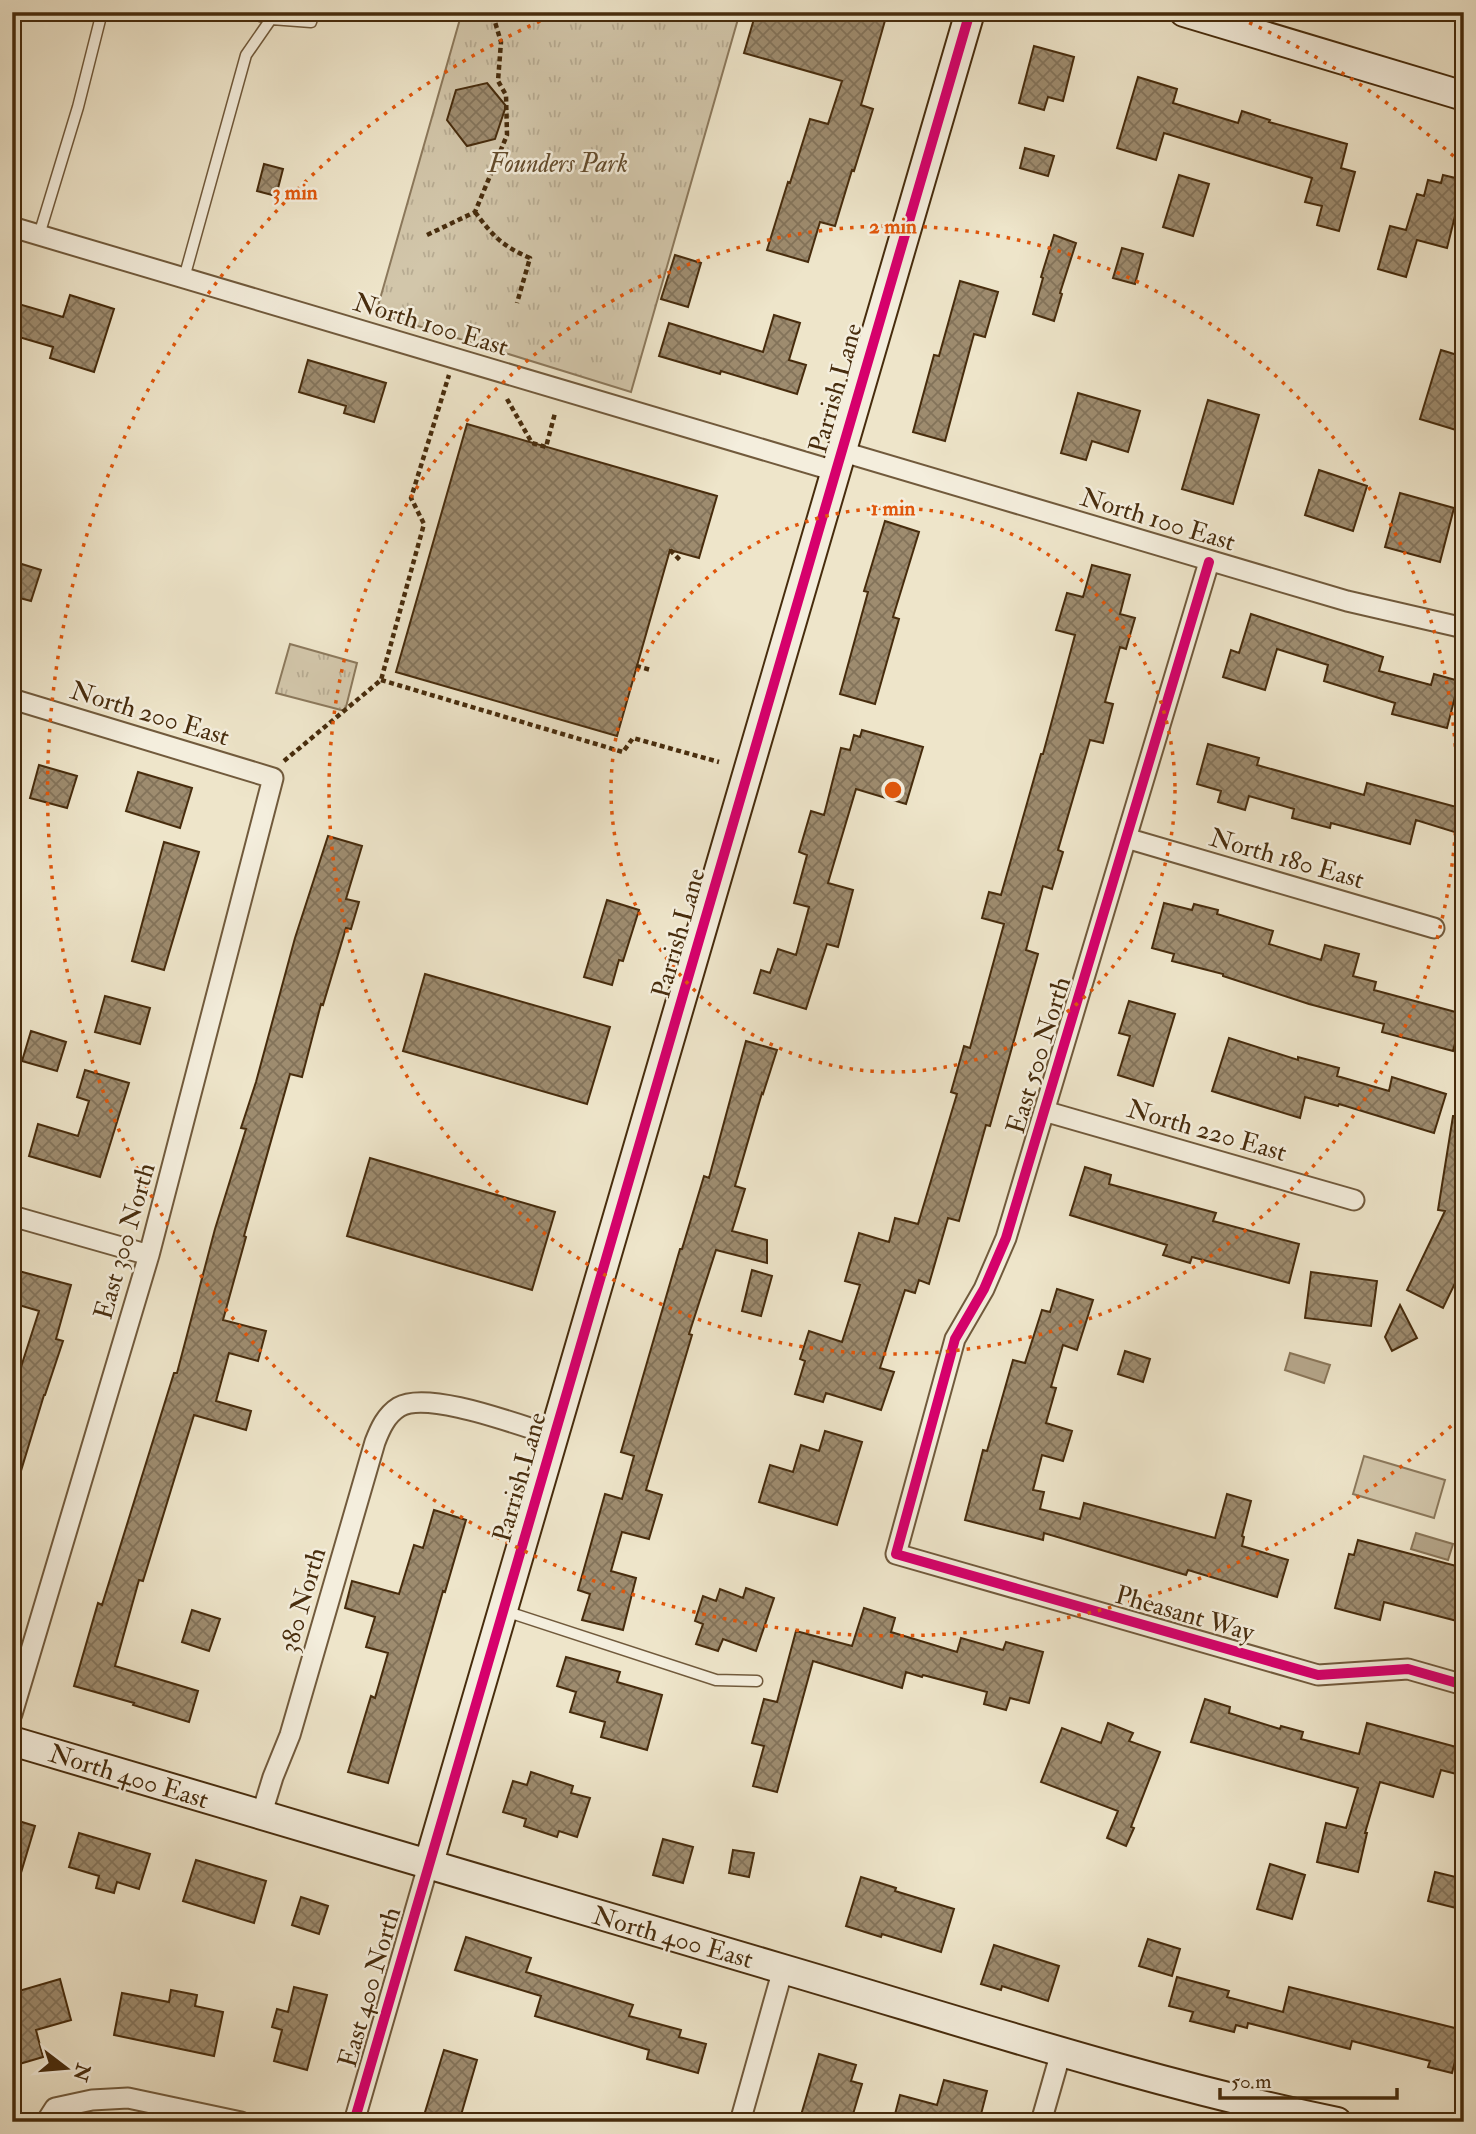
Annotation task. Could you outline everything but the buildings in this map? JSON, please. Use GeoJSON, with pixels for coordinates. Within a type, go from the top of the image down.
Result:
{"type":"FeatureCollection","features":[{"type":"Feature","properties":{"kind":"street","name":"Parrish Lane"},"geometry":{"type":"LineString","coordinates":[[428,1866],[970,12]]}},
{"type":"Feature","properties":{"kind":"street"},"geometry":{"type":"LineString","coordinates":[[1184,12],[1464,96]]}},
{"type":"Feature","properties":{"kind":"street","name":"North 100 East"},"geometry":{"type":"LineString","coordinates":[[12,227],[184,278],[837,461],[1346,601],[1464,628]]}},
{"type":"Feature","properties":{"kind":"street","name":"East 500 North"},"geometry":{"type":"LineString","coordinates":[[896,1554],[955,1339],[984,1289],[1006,1238],[1209,562]]}},
{"type":"Feature","properties":{"kind":"street","name":"North 200 East"},"geometry":{"type":"LineString","coordinates":[[12,699],[277,771]]}},
{"type":"Feature","properties":{"kind":"street","name":"East 300 North"},"geometry":{"type":"LineString","coordinates":[[12,1714],[149,1255],[277,771]]}},
{"type":"Feature","properties":{"kind":"street","name":"North 180 East"},"geometry":{"type":"LineString","coordinates":[[1126,838],[1434,928]]}},
{"type":"Feature","properties":{"kind":"street","name":"North 220 East"},"geometry":{"type":"LineString","coordinates":[[1044,1111],[1354,1200]]}},
{"type":"Feature","properties":{"kind":"street"},"geometry":{"type":"LineString","coordinates":[[12,1216],[149,1255]]}},
{"type":"Feature","properties":{"kind":"street","name":"380 North"},"geometry":{"type":"LineString","coordinates":[[261,1816],[290,1735],[375,1442],[384,1421],[401,1406],[421,1401],[555,1436]]}},
{"type":"Feature","properties":{"kind":"street","name":"Pheasant Way"},"geometry":{"type":"LineString","coordinates":[[896,1554],[1318,1675],[1408,1669],[1464,1685]]}},
{"type":"Feature","properties":{"kind":"street","name":"North 400 East"},"geometry":{"type":"LineString","coordinates":[[12,1741],[1061,2052],[1218,2096],[1337,2122]]}},
{"type":"Feature","properties":{"kind":"street","name":"East 400 North"},"geometry":{"type":"LineString","coordinates":[[354,2122],[428,1866]]}},
{"type":"Feature","properties":{"kind":"street"},"geometry":{"type":"LineString","coordinates":[[740,2122],[783,1969]]}},
{"type":"Feature","properties":{"kind":"street"},"geometry":{"type":"LineString","coordinates":[[1041,2122],[1061,2052]]}},
{"type":"Feature","properties":{"kind":"street"},"geometry":{"type":"LineString","coordinates":[[46,2122],[55,2108],[128,2098],[242,2122]]}},
{"type":"Feature","properties":{"kind":"lane"},"geometry":{"type":"LineString","coordinates":[[39,235],[78,107],[102,12]]}},
{"type":"Feature","properties":{"kind":"lane"},"geometry":{"type":"LineString","coordinates":[[246,12],[271,19],[311,22],[314,12]]}},
{"type":"Feature","properties":{"kind":"lane"},"geometry":{"type":"LineString","coordinates":[[184,278],[246,55],[271,19]]}},
{"type":"Feature","properties":{"kind":"lane"},"geometry":{"type":"LineString","coordinates":[[504,1611],[716,1680],[757,1681]]}},
{"type":"Feature","properties":{"kind":"path"},"geometry":{"type":"LineString","coordinates":[[426,235],[475,212],[507,135],[506,95],[498,81],[501,42],[492,12]]}},
{"type":"Feature","properties":{"kind":"path"},"geometry":{"type":"LineString","coordinates":[[475,212],[489,231],[508,248],[530,258],[517,303]]}},
{"type":"Feature","properties":{"kind":"path"},"geometry":{"type":"LineString","coordinates":[[277,771],[381,680],[424,524],[411,498],[450,372]]}},
{"type":"Feature","properties":{"kind":"path"},"geometry":{"type":"LineString","coordinates":[[507,399],[532,443],[546,447],[555,413]]}},
{"type":"Feature","properties":{"kind":"path"},"geometry":{"type":"LineString","coordinates":[[670,550],[680,560]]}},
{"type":"Feature","properties":{"kind":"path"},"geometry":{"type":"LineString","coordinates":[[636,666],[651,670]]}},
{"type":"Feature","properties":{"kind":"path"},"geometry":{"type":"LineString","coordinates":[[381,680],[623,752],[633,738],[719,762]]}},
{"type":"Feature","properties":{"kind":"green space","name":"Founders Park"},"geometry":{"type":"Polygon","coordinates":[[[462,12],[740,12],[631,392],[376,313],[462,12]]]}},
{"type":"Feature","properties":{"kind":"green space"},"geometry":{"type":"Polygon","coordinates":[[[290,644],[357,663],[345,711],[276,693],[290,644]]]}},
{"type":"Feature","properties":{"kind":"green space"},"geometry":{"type":"Polygon","coordinates":[[[1364,1456],[1445,1480],[1434,1518],[1353,1494],[1364,1456]]]}},
{"type":"Feature","properties":{"kind":"shaded area"},"geometry":{"type":"Polygon","coordinates":[[[1290,1353],[1330,1365],[1324,1383],[1285,1370],[1290,1353]]]}},
{"type":"Feature","properties":{"kind":"shaded area"},"geometry":{"type":"Polygon","coordinates":[[[1416,1533],[1453,1544],[1448,1560],[1411,1549],[1416,1533]]]}},
{"type":"Feature","properties":{"kind":"cycle path"},"geometry":{"type":"LineString","coordinates":[[354,2122],[970,12]]}},
{"type":"Feature","properties":{"kind":"cycle path"},"geometry":{"type":"LineString","coordinates":[[1209,562],[1006,1238],[984,1289],[955,1339],[896,1554],[1318,1675],[1408,1669],[1464,1685]]}}]}
